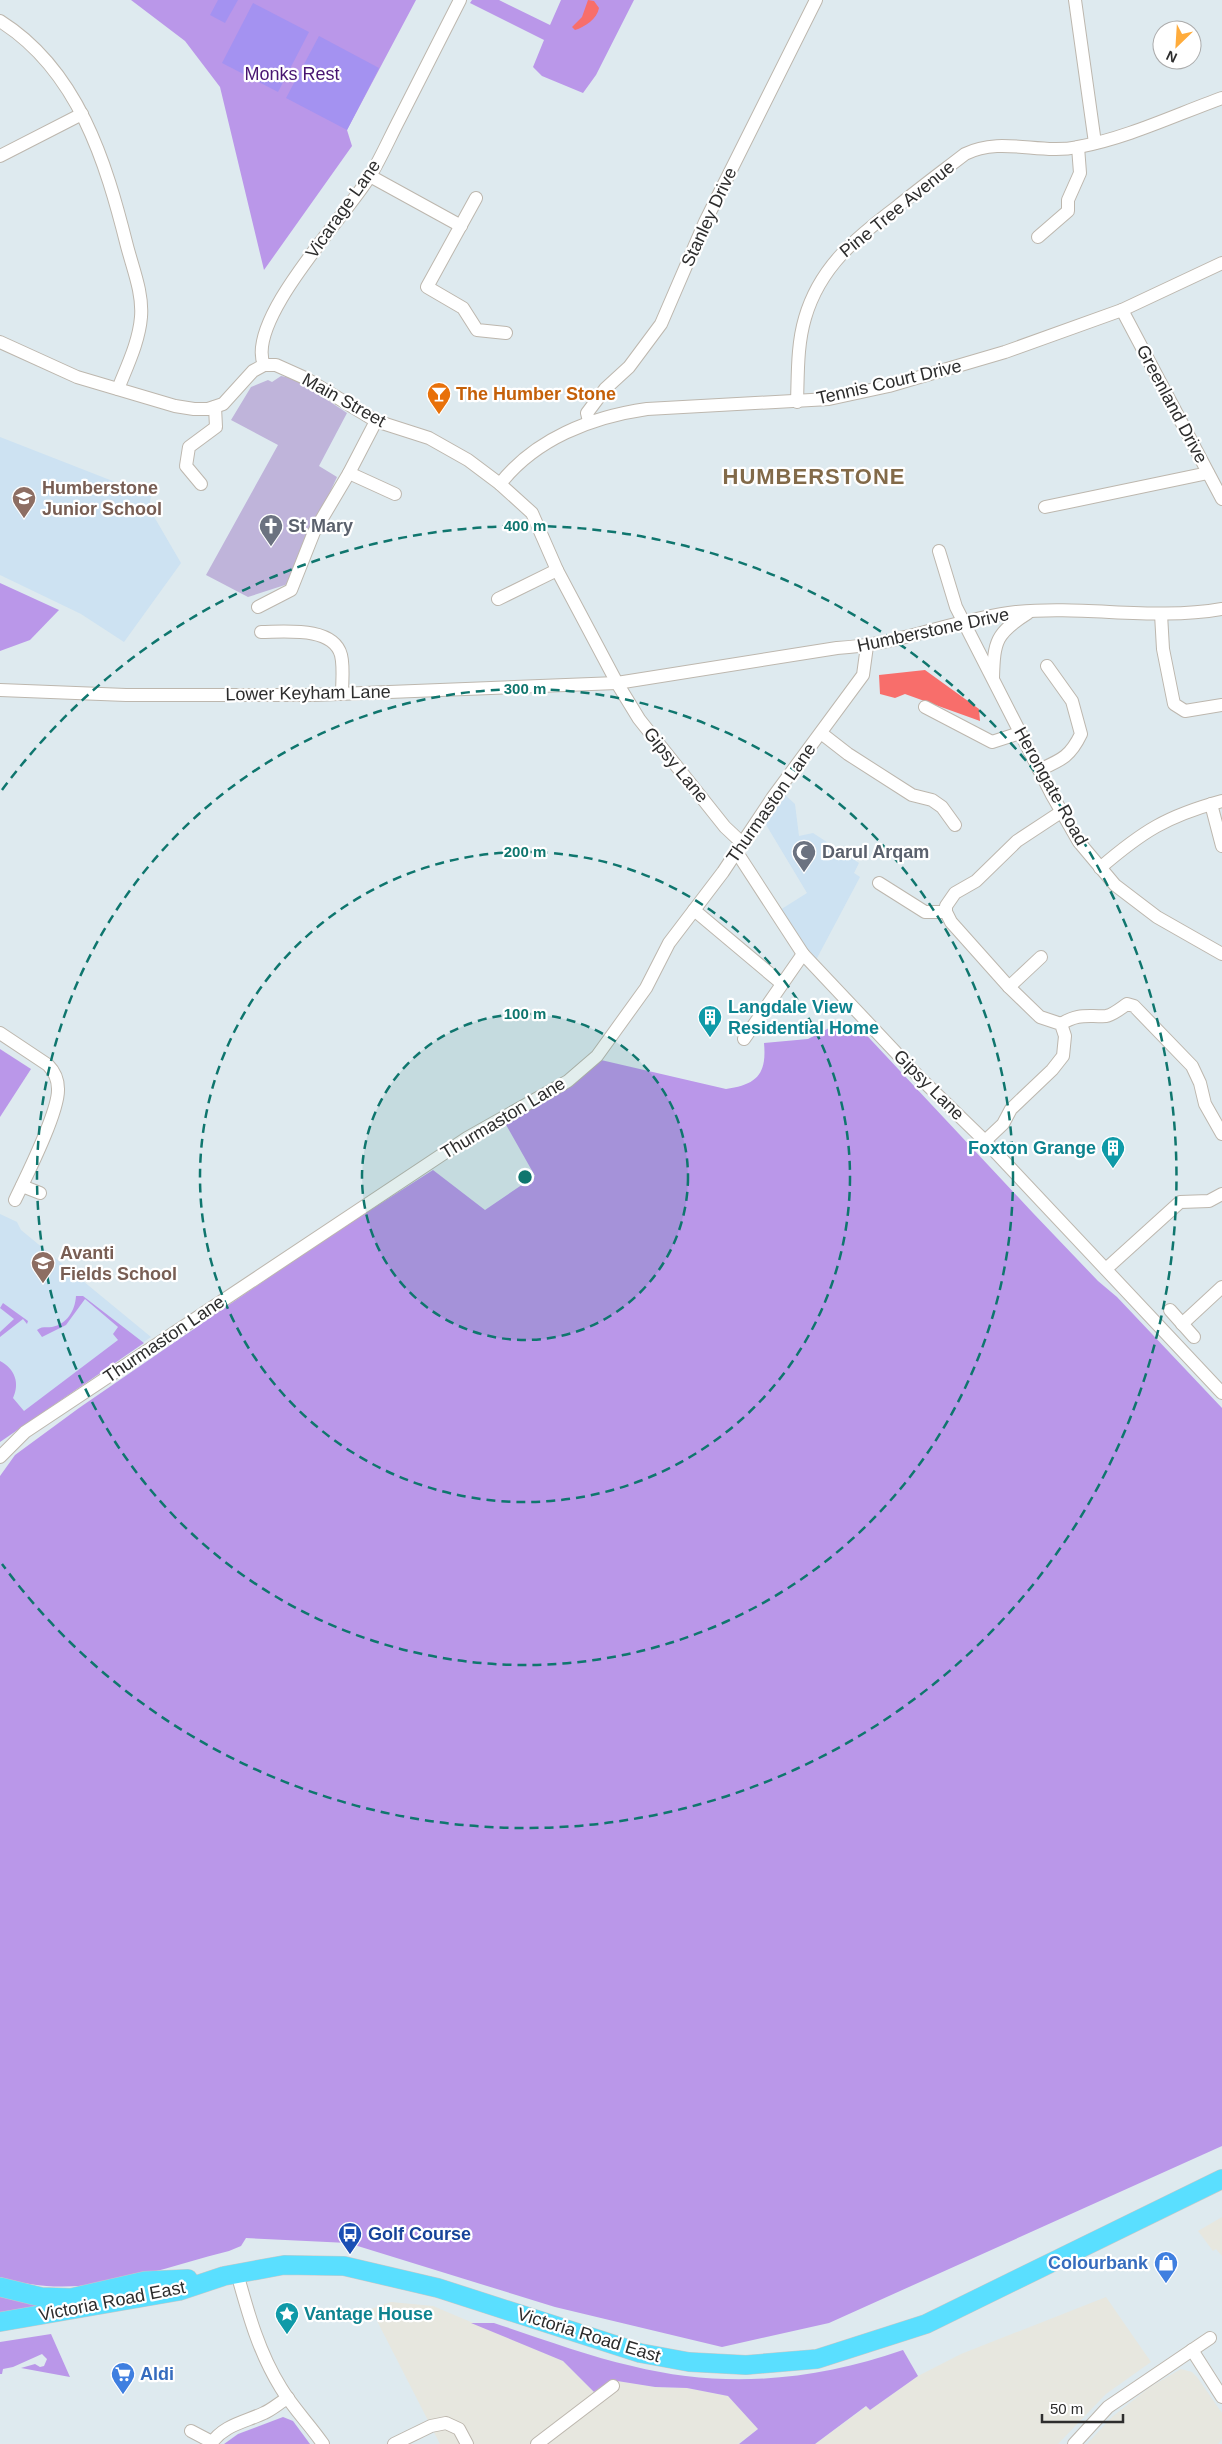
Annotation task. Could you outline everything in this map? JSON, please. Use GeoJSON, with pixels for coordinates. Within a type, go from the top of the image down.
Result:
{"type":"FeatureCollection","features":[{"type":"Feature","properties":{"kind":"highway","name":"Victoria Road East"},"geometry":{"type":"LineString","coordinates":[[0,2322],[179,2291],[231,2275],[284,2265],[344,2266],[438,2288],[640,2353],[689,2362],[746,2365],[818,2359],[926,2324],[1222,2179]]}},
{"type":"Feature","properties":{"kind":"highway","name":"Victoria Road East"},"geometry":{"type":"LineString","coordinates":[[0,2287],[41,2297],[71,2298],[145,2281],[231,2275]]}},
{"type":"Feature","properties":{"kind":"street","name":"Vicarage Lane"},"geometry":{"type":"LineString","coordinates":[[264,365],[260,356],[262,341],[270,320],[286,291],[370,176],[460,0]]}},
{"type":"Feature","properties":{"kind":"street","name":"Stanley Drive"},"geometry":{"type":"LineString","coordinates":[[589,422],[587,413],[605,389],[629,367],[661,324],[704,222],[816,0]]}},
{"type":"Feature","properties":{"kind":"street"},"geometry":{"type":"LineString","coordinates":[[1074,0],[1095,143]]}},
{"type":"Feature","properties":{"kind":"street"},"geometry":{"type":"LineString","coordinates":[[0,21],[20,35],[46,60],[67,87],[82,114],[102,159],[116,203],[140,300],[139,329],[118,389]]}},
{"type":"Feature","properties":{"kind":"street","name":"Pine Tree Avenue"},"geometry":{"type":"LineString","coordinates":[[797,402],[800,344],[808,306],[828,268],[848,245],[972,151],[996,146],[1064,149],[1078,147],[1122,136],[1222,98]]}},
{"type":"Feature","properties":{"kind":"street"},"geometry":{"type":"LineString","coordinates":[[0,156],[82,114]]}},
{"type":"Feature","properties":{"kind":"street"},"geometry":{"type":"LineString","coordinates":[[1038,237],[1068,211],[1068,200],[1080,173],[1078,147]]}},
{"type":"Feature","properties":{"kind":"street"},"geometry":{"type":"LineString","coordinates":[[370,176],[461,226]]}},
{"type":"Feature","properties":{"kind":"street"},"geometry":{"type":"LineString","coordinates":[[476,198],[427,287],[460,306],[477,330],[506,333]]}},
{"type":"Feature","properties":{"kind":"street","name":"Tennis Court Drive"},"geometry":{"type":"LineString","coordinates":[[500,484],[516,464],[552,440],[589,422],[618,413],[646,409],[829,399],[943,372],[1122,310],[1222,263]]}},
{"type":"Feature","properties":{"kind":"street","name":"Greenland Drive"},"geometry":{"type":"LineString","coordinates":[[1122,310],[1222,499]]}},
{"type":"Feature","properties":{"kind":"street"},"geometry":{"type":"LineString","coordinates":[[0,342],[78,377],[175,406],[201,410],[215,407],[230,398],[253,371],[264,365]]}},
{"type":"Feature","properties":{"kind":"street","name":"Main Street"},"geometry":{"type":"LineString","coordinates":[[264,365],[282,366],[376,421],[429,438],[468,460],[500,484],[526,507],[537,520],[557,570],[617,683]]}},
{"type":"Feature","properties":{"kind":"street"},"geometry":{"type":"LineString","coordinates":[[201,484],[186,466],[189,447],[216,427],[215,407]]}},
{"type":"Feature","properties":{"kind":"street"},"geometry":{"type":"LineString","coordinates":[[258,607],[291,590],[314,532],[376,421]]}},
{"type":"Feature","properties":{"kind":"street"},"geometry":{"type":"LineString","coordinates":[[348,473],[395,494]]}},
{"type":"Feature","properties":{"kind":"street"},"geometry":{"type":"LineString","coordinates":[[1045,507],[1208,473]]}},
{"type":"Feature","properties":{"kind":"street","name":"Herongate Road"},"geometry":{"type":"LineString","coordinates":[[939,551],[956,607],[1039,770],[1079,842],[1115,885],[1157,917],[1222,954]]}},
{"type":"Feature","properties":{"kind":"street"},"geometry":{"type":"LineString","coordinates":[[498,599],[557,570]]}},
{"type":"Feature","properties":{"kind":"street","name":"Humberstone Drive"},"geometry":{"type":"LineString","coordinates":[[617,683],[837,648],[867,646],[917,636],[990,615],[1068,610],[1161,614],[1222,609]]}},
{"type":"Feature","properties":{"kind":"street"},"geometry":{"type":"LineString","coordinates":[[993,680],[997,640],[1007,626],[1030,611]]}},
{"type":"Feature","properties":{"kind":"street"},"geometry":{"type":"LineString","coordinates":[[1161,614],[1163,648],[1174,704],[1185,711],[1222,705]]}},
{"type":"Feature","properties":{"kind":"street"},"geometry":{"type":"LineString","coordinates":[[261,632],[302,632],[318,634],[327,639],[341,654],[342,694]]}},
{"type":"Feature","properties":{"kind":"street","name":"Thurmaston Lane"},"geometry":{"type":"LineString","coordinates":[[0,1456],[25,1432],[466,1138],[568,1080],[597,1056],[646,988],[669,943],[723,872],[739,846],[864,675],[867,646]]}},
{"type":"Feature","properties":{"kind":"street"},"geometry":{"type":"LineString","coordinates":[[1039,770],[1063,760],[1070,753],[1081,734],[1072,701],[1047,666]]}},
{"type":"Feature","properties":{"kind":"street","name":"Lower Keyham Lane"},"geometry":{"type":"LineString","coordinates":[[0,690],[126,695],[342,694],[617,683]]}},
{"type":"Feature","properties":{"kind":"street","name":"Gipsy Lane"},"geometry":{"type":"LineString","coordinates":[[617,683],[645,726],[726,827],[803,954],[919,1077],[985,1141],[1222,1393]]}},
{"type":"Feature","properties":{"kind":"street"},"geometry":{"type":"LineString","coordinates":[[925,707],[992,742],[1020,733]]}},
{"type":"Feature","properties":{"kind":"street"},"geometry":{"type":"LineString","coordinates":[[821,733],[848,754],[912,795],[932,800],[942,807],[955,824]]}},
{"type":"Feature","properties":{"kind":"street"},"geometry":{"type":"LineString","coordinates":[[1100,868],[1133,840],[1168,818],[1217,802],[1222,846]]}},
{"type":"Feature","properties":{"kind":"street"},"geometry":{"type":"LineString","coordinates":[[1061,812],[1017,841],[976,881],[955,894],[946,906],[946,912],[951,922],[1009,987],[1040,1017],[1061,1024]]}},
{"type":"Feature","properties":{"kind":"street"},"geometry":{"type":"LineString","coordinates":[[879,882],[925,912],[946,912]]}},
{"type":"Feature","properties":{"kind":"street"},"geometry":{"type":"LineString","coordinates":[[694,910],[781,983]]}},
{"type":"Feature","properties":{"kind":"street"},"geometry":{"type":"LineString","coordinates":[[744,1039],[781,983],[803,954]]}},
{"type":"Feature","properties":{"kind":"street"},"geometry":{"type":"LineString","coordinates":[[1009,987],[1041,957]]}},
{"type":"Feature","properties":{"kind":"street"},"geometry":{"type":"LineString","coordinates":[[1061,1024],[1072,1017],[1092,1014],[1108,1016],[1127,1004],[1134,1006],[1192,1066],[1200,1083],[1205,1104],[1222,1134]]}},
{"type":"Feature","properties":{"kind":"street"},"geometry":{"type":"LineString","coordinates":[[985,1141],[1002,1124],[1011,1110],[1052,1070],[1063,1056],[1065,1036],[1061,1024]]}},
{"type":"Feature","properties":{"kind":"street"},"geometry":{"type":"LineString","coordinates":[[0,1033],[48,1064],[54,1072],[58,1084],[56,1106],[15,1200]]}},
{"type":"Feature","properties":{"kind":"street"},"geometry":{"type":"LineString","coordinates":[[22,1186],[40,1193]]}},
{"type":"Feature","properties":{"kind":"street"},"geometry":{"type":"LineString","coordinates":[[1106,1269],[1180,1202],[1209,1201],[1222,1194]]}},
{"type":"Feature","properties":{"kind":"street"},"geometry":{"type":"LineString","coordinates":[[1182,1324],[1222,1287]]}},
{"type":"Feature","properties":{"kind":"street"},"geometry":{"type":"LineString","coordinates":[[1170,1310],[1194,1337]]}},
{"type":"Feature","properties":{"kind":"street"},"geometry":{"type":"LineString","coordinates":[[231,2275],[266,2362],[288,2398],[323,2444]]}},
{"type":"Feature","properties":{"kind":"street"},"geometry":{"type":"LineString","coordinates":[[1074,2444],[1108,2407],[1210,2338]]}},
{"type":"Feature","properties":{"kind":"street"},"geometry":{"type":"LineString","coordinates":[[1192,2350],[1222,2397]]}},
{"type":"Feature","properties":{"kind":"street"},"geometry":{"type":"LineString","coordinates":[[537,2444],[613,2386]]}},
{"type":"Feature","properties":{"kind":"street"},"geometry":{"type":"LineString","coordinates":[[191,2431],[211,2443],[219,2433],[228,2427],[266,2412],[288,2398]]}},
{"type":"Feature","properties":{"kind":"street"},"geometry":{"type":"LineString","coordinates":[[394,2444],[431,2426],[446,2422],[459,2429],[467,2444]]}},
{"type":"Feature","properties":{"kind":"shaded area"},"geometry":{"type":"Polygon","coordinates":[[[218,0],[238,0],[225,23],[210,15],[218,0]]]}},
{"type":"Feature","properties":{"kind":"shaded area"},"geometry":{"type":"Polygon","coordinates":[[[588,0],[594,1],[599,8],[598,12],[590,22],[575,30],[572,27],[582,17],[588,0]]]}},
{"type":"Feature","properties":{"kind":"shaded area"},"geometry":{"type":"Polygon","coordinates":[[[253,3],[309,32],[278,92],[222,63],[253,3]]]}},
{"type":"Feature","properties":{"kind":"shaded area"},"geometry":{"type":"Polygon","coordinates":[[[319,36],[379,68],[347,130],[286,98],[319,36]]]}},
{"type":"Feature","properties":{"kind":"shaded area"},"geometry":{"type":"Polygon","coordinates":[[[281,376],[296,379],[347,413],[319,466],[337,477],[288,584],[248,597],[206,575],[278,445],[231,420],[251,387],[268,380],[272,382],[281,376]]]}},
{"type":"Feature","properties":{"kind":"shaded area"},"geometry":{"type":"Polygon","coordinates":[[[0,437],[151,496],[149,508],[181,563],[124,642],[81,614],[0,575],[0,437]]]}},
{"type":"Feature","properties":{"kind":"shaded area"},"geometry":{"type":"Polygon","coordinates":[[[925,670],[979,709],[980,721],[905,694],[895,698],[880,694],[879,675],[925,670]]]}},
{"type":"Feature","properties":{"kind":"shaded area","name":"Darul Arqam"},"geometry":{"type":"Polygon","coordinates":[[[785,795],[795,804],[799,836],[813,833],[859,863],[854,873],[860,877],[816,960],[801,943],[780,910],[807,893],[765,823],[785,795]]]}},
{"type":"Feature","properties":{"kind":"shaded area","name":"Avanti Fields School"},"geometry":{"type":"Polygon","coordinates":[[[0,1214],[17,1222],[21,1230],[151,1337],[0,1442],[0,1214]]]}},
{"type":"Feature","properties":{"kind":"shaded area"},"geometry":{"type":"Polygon","coordinates":[[[1222,2217],[1222,2256],[1216,2249],[1213,2251],[1198,2231],[1222,2217]]]}},
{"type":"Feature","properties":{"kind":"shaded area"},"geometry":{"type":"Polygon","coordinates":[[[1106,2297],[1151,2362],[1106,2394],[1058,2444],[815,2444],[867,2406],[870,2410],[918,2376],[961,2354],[1106,2297]]]}},
{"type":"Feature","properties":{"kind":"shaded area"},"geometry":{"type":"Polygon","coordinates":[[[391,2302],[433,2306],[563,2361],[594,2392],[611,2380],[655,2387],[687,2388],[728,2396],[758,2429],[738,2444],[440,2444],[371,2309],[391,2302]]]}},
{"type":"Feature","properties":{"kind":"shaded area"},"geometry":{"type":"Polygon","coordinates":[[[1181,2369],[1192,2372],[1197,2377],[1222,2413],[1222,2439],[1218,2444],[1087,2444],[1112,2417],[1150,2387],[1181,2369]]]}},
{"type":"Feature","properties":{"kind":"green space","name":"Monks Rest"},"geometry":{"type":"Polygon","coordinates":[[[131,0],[416,0],[347,130],[352,146],[264,270],[220,87],[185,41],[131,0]]]}},
{"type":"Feature","properties":{"kind":"green space"},"geometry":{"type":"Polygon","coordinates":[[[472,0],[499,0],[550,25],[561,0],[634,0],[596,75],[583,93],[542,76],[533,67],[544,40],[470,3],[472,0]]]}},
{"type":"Feature","properties":{"kind":"green space"},"geometry":{"type":"Polygon","coordinates":[[[0,583],[59,610],[30,640],[0,651],[0,583]]]}},
{"type":"Feature","properties":{"kind":"green space"},"geometry":{"type":"Polygon","coordinates":[[[857,1025],[1033,1213],[1098,1281],[1117,1297],[1222,1408],[1222,2146],[829,2323],[722,2347],[555,2307],[348,2243],[246,2238],[241,2246],[229,2251],[116,2281],[87,2285],[59,2287],[30,2284],[0,2277],[0,1476],[15,1455],[79,1408],[322,1241],[433,1170],[485,1210],[535,1176],[505,1123],[601,1060],[726,1089],[745,1085],[757,1076],[764,1063],[764,1043],[808,1039],[831,1027],[840,1034],[857,1025]]]}},
{"type":"Feature","properties":{"kind":"green space"},"geometry":{"type":"Polygon","coordinates":[[[0,1049],[31,1069],[0,1117],[0,1049]]]}},
{"type":"Feature","properties":{"kind":"green space"},"geometry":{"type":"Polygon","coordinates":[[[76,1296],[83,1296],[144,1343],[0,1442],[0,1361],[13,1372],[16,1387],[13,1398],[24,1411],[118,1340],[113,1334],[118,1327],[85,1299],[66,1325],[42,1337],[37,1330],[52,1327],[66,1320],[72,1312],[76,1296]]]}},
{"type":"Feature","properties":{"kind":"green space"},"geometry":{"type":"Polygon","coordinates":[[[3,1303],[28,1321],[27,1324],[23,1319],[0,1337],[0,1332],[14,1319],[0,1308],[3,1303]]]}},
{"type":"Feature","properties":{"kind":"green space"},"geometry":{"type":"Polygon","coordinates":[[[0,2295],[47,2305],[0,2315],[0,2295]]]}},
{"type":"Feature","properties":{"kind":"green space"},"geometry":{"type":"Polygon","coordinates":[[[471,2323],[494,2323],[614,2362],[701,2378],[769,2378],[802,2375],[870,2361],[903,2350],[918,2376],[870,2410],[866,2406],[815,2444],[739,2444],[758,2429],[728,2396],[687,2388],[655,2387],[611,2380],[594,2392],[563,2361],[471,2323]]]}},
{"type":"Feature","properties":{"kind":"green space"},"geometry":{"type":"Polygon","coordinates":[[[51,2334],[70,2377],[21,2368],[35,2364],[40,2367],[44,2366],[47,2359],[42,2354],[13,2367],[3,2369],[2,2374],[0,2374],[0,2342],[51,2334]]]}},
{"type":"Feature","properties":{"kind":"green space"},"geometry":{"type":"Polygon","coordinates":[[[283,2417],[293,2421],[310,2444],[224,2444],[238,2434],[283,2417]]]}},
{"type":"Feature","properties":{"kind":"place","name":"The Humber Stone"},"geometry":{"type":"Point","coordinates":[439,415]}},
{"type":"Feature","properties":{"kind":"place","name":"Humberstone Junior School"},"geometry":{"type":"Point","coordinates":[24,519]}},
{"type":"Feature","properties":{"kind":"place","name":"St Mary"},"geometry":{"type":"Point","coordinates":[271,547]}},
{"type":"Feature","properties":{"kind":"place","name":"Darul Arqam"},"geometry":{"type":"Point","coordinates":[804,873]}},
{"type":"Feature","properties":{"kind":"place","name":"Langdale View Residential Home"},"geometry":{"type":"Point","coordinates":[710,1038]}},
{"type":"Feature","properties":{"kind":"place","name":"Foxton Grange"},"geometry":{"type":"Point","coordinates":[1113,1169]}},
{"type":"Feature","properties":{"kind":"place","name":"Avanti Fields School"},"geometry":{"type":"Point","coordinates":[43,1284]}},
{"type":"Feature","properties":{"kind":"place","name":"Golf Course"},"geometry":{"type":"Point","coordinates":[350,2255]}},
{"type":"Feature","properties":{"kind":"place","name":"Colourbank"},"geometry":{"type":"Point","coordinates":[1166,2284]}},
{"type":"Feature","properties":{"kind":"place","name":"Vantage House"},"geometry":{"type":"Point","coordinates":[287,2335]}},
{"type":"Feature","properties":{"kind":"place","name":"Aldi"},"geometry":{"type":"Point","coordinates":[123,2395]}},
{"type":"Feature","properties":{"kind":"district","name":"HUMBERSTONE"},"geometry":{"type":"Point","coordinates":[814,476]}}]}
